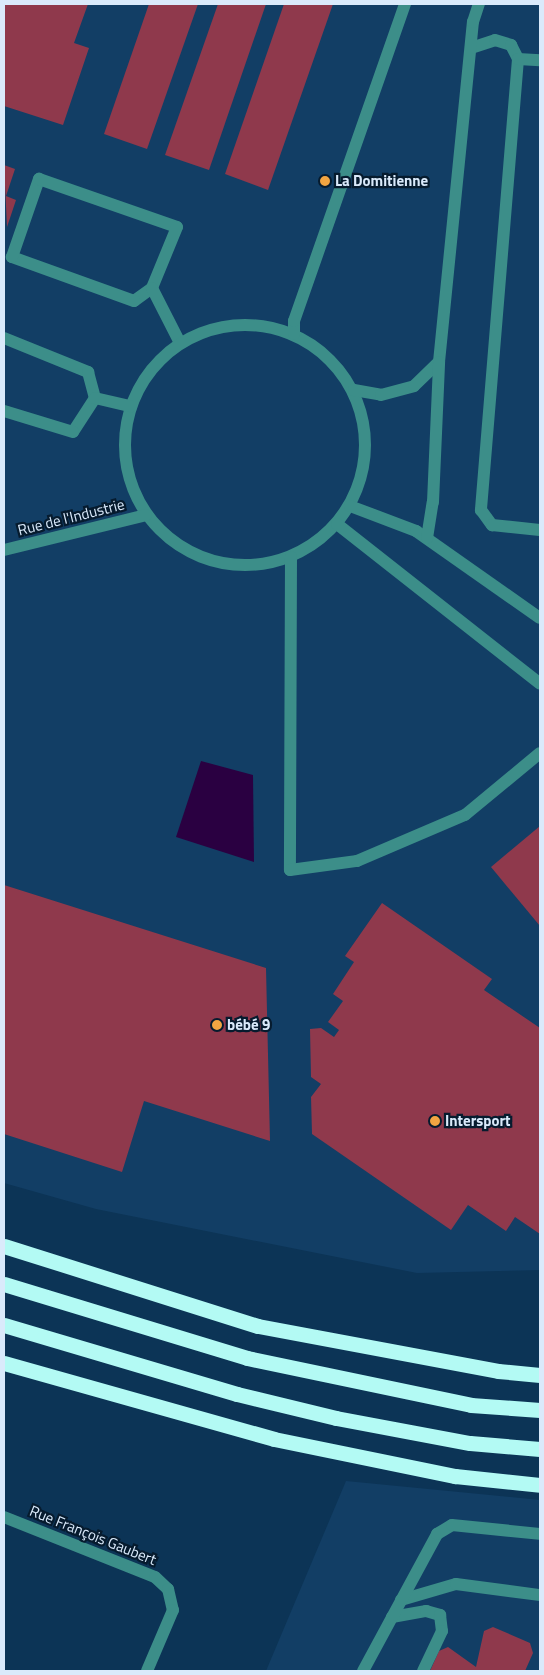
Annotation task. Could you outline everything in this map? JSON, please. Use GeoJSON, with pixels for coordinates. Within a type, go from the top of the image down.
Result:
{"type":"FeatureCollection","features":[{"type":"Feature","properties":{"kind":"highway"},"geometry":{"type":"LineString","coordinates":[[4,1246],[258,1326],[498,1371],[540,1375]]}},
{"type":"Feature","properties":{"kind":"highway"},"geometry":{"type":"LineString","coordinates":[[4,1284],[247,1358],[471,1405],[540,1410]]}},
{"type":"Feature","properties":{"kind":"highway"},"geometry":{"type":"LineString","coordinates":[[4,1325],[236,1394],[336,1418],[470,1443],[540,1449]]}},
{"type":"Feature","properties":{"kind":"highway"},"geometry":{"type":"LineString","coordinates":[[4,1363],[274,1439],[455,1476],[540,1485]]}},
{"type":"Feature","properties":{"kind":"street"},"geometry":{"type":"LineString","coordinates":[[294,334],[294,321],[405,4]]}},
{"type":"Feature","properties":{"kind":"street"},"geometry":{"type":"LineString","coordinates":[[427,538],[433,502],[440,362],[471,48],[479,4]]}},
{"type":"Feature","properties":{"kind":"street"},"geometry":{"type":"LineString","coordinates":[[471,48],[484,40],[495,40],[511,45],[518,59],[480,510],[492,525],[540,530]]}},
{"type":"Feature","properties":{"kind":"street"},"geometry":{"type":"LineString","coordinates":[[518,59],[540,60]]}},
{"type":"Feature","properties":{"kind":"street"},"geometry":{"type":"LineString","coordinates":[[152,288],[134,300],[12,257],[39,179],[176,227],[152,288],[180,343]]}},
{"type":"Feature","properties":{"kind":"street"},"geometry":{"type":"LineString","coordinates":[[236,324],[266,325],[294,334],[329,357],[354,390],[366,429],[364,468],[350,506],[337,524],[291,557],[236,565],[198,556],[169,539],[146,514],[129,471],[125,443],[131,406],[159,360],[180,343],[206,330],[236,324]]}},
{"type":"Feature","properties":{"kind":"street"},"geometry":{"type":"LineString","coordinates":[[4,338],[88,372],[94,398],[73,432],[4,411]]}},
{"type":"Feature","properties":{"kind":"street"},"geometry":{"type":"LineString","coordinates":[[354,390],[381,396],[414,386],[440,362]]}},
{"type":"Feature","properties":{"kind":"street"},"geometry":{"type":"LineString","coordinates":[[94,398],[131,406]]}},
{"type":"Feature","properties":{"kind":"street"},"geometry":{"type":"LineString","coordinates":[[350,506],[427,538],[540,618]]}},
{"type":"Feature","properties":{"kind":"street","name":"Rue de l'Industrie"},"geometry":{"type":"LineString","coordinates":[[4,550],[146,514]]}},
{"type":"Feature","properties":{"kind":"street"},"geometry":{"type":"LineString","coordinates":[[337,524],[540,684]]}},
{"type":"Feature","properties":{"kind":"street"},"geometry":{"type":"LineString","coordinates":[[291,557],[290,870],[357,861],[465,814],[540,753]]}},
{"type":"Feature","properties":{"kind":"street","name":"Rue François Gaubert"},"geometry":{"type":"LineString","coordinates":[[4,1517],[155,1577],[168,1589],[174,1610],[147,1671]]}},
{"type":"Feature","properties":{"kind":"street"},"geometry":{"type":"LineString","coordinates":[[364,1671],[437,1534],[452,1525],[540,1534]]}},
{"type":"Feature","properties":{"kind":"street"},"geometry":{"type":"LineString","coordinates":[[401,1600],[456,1584],[540,1595]]}},
{"type":"Feature","properties":{"kind":"street"},"geometry":{"type":"LineString","coordinates":[[392,1617],[426,1611],[440,1615],[442,1631],[423,1671]]}},
{"type":"Feature","properties":{"kind":"shaded area"},"geometry":{"type":"Polygon","coordinates":[[[4,4],[540,4],[540,1270],[417,1273],[96,1209],[4,1183],[4,4]]]}},
{"type":"Feature","properties":{"kind":"shaded area"},"geometry":{"type":"Polygon","coordinates":[[[201,761],[253,775],[254,862],[176,837],[201,761]]]}},
{"type":"Feature","properties":{"kind":"shaded area"},"geometry":{"type":"Polygon","coordinates":[[[346,1481],[540,1500],[540,1671],[266,1671],[346,1481]]]}},
{"type":"Feature","properties":{"kind":"building"},"geometry":{"type":"Polygon","coordinates":[[[4,4],[88,4],[74,43],[89,48],[63,125],[4,106],[4,4]]]}},
{"type":"Feature","properties":{"kind":"building"},"geometry":{"type":"Polygon","coordinates":[[[149,4],[198,4],[147,149],[104,134],[149,4]]]}},
{"type":"Feature","properties":{"kind":"building"},"geometry":{"type":"Polygon","coordinates":[[[218,4],[266,4],[209,170],[165,155],[218,4]]]}},
{"type":"Feature","properties":{"kind":"building"},"geometry":{"type":"Polygon","coordinates":[[[284,4],[333,4],[268,190],[225,174],[284,4]]]}},
{"type":"Feature","properties":{"kind":"building"},"geometry":{"type":"Polygon","coordinates":[[[4,165],[15,169],[6,196],[16,200],[7,227],[4,165]]]}},
{"type":"Feature","properties":{"kind":"building"},"geometry":{"type":"Polygon","coordinates":[[[540,826],[540,926],[491,867],[540,826]]]}},
{"type":"Feature","properties":{"kind":"building"},"geometry":{"type":"Polygon","coordinates":[[[4,885],[266,968],[270,1141],[144,1101],[122,1172],[4,1134],[4,885]]]}},
{"type":"Feature","properties":{"kind":"building"},"geometry":{"type":"Polygon","coordinates":[[[382,903],[492,979],[484,990],[540,1028],[540,1234],[515,1217],[506,1231],[468,1205],[451,1230],[312,1134],[311,1097],[321,1084],[311,1077],[310,1029],[321,1028],[334,1037],[339,1030],[328,1022],[343,1001],[333,994],[354,962],[345,956],[382,903]]]}},
{"type":"Feature","properties":{"kind":"building"},"geometry":{"type":"Polygon","coordinates":[[[493,1627],[530,1643],[533,1653],[525,1671],[430,1671],[439,1651],[448,1647],[476,1667],[484,1631],[493,1627]]]}},
{"type":"Feature","properties":{"kind":"place","name":"La Domitienne"},"geometry":{"type":"Point","coordinates":[325,181]}},
{"type":"Feature","properties":{"kind":"place","name":"bébé 9"},"geometry":{"type":"Point","coordinates":[217,1025]}},
{"type":"Feature","properties":{"kind":"place","name":"Intersport"},"geometry":{"type":"Point","coordinates":[435,1121]}}]}
